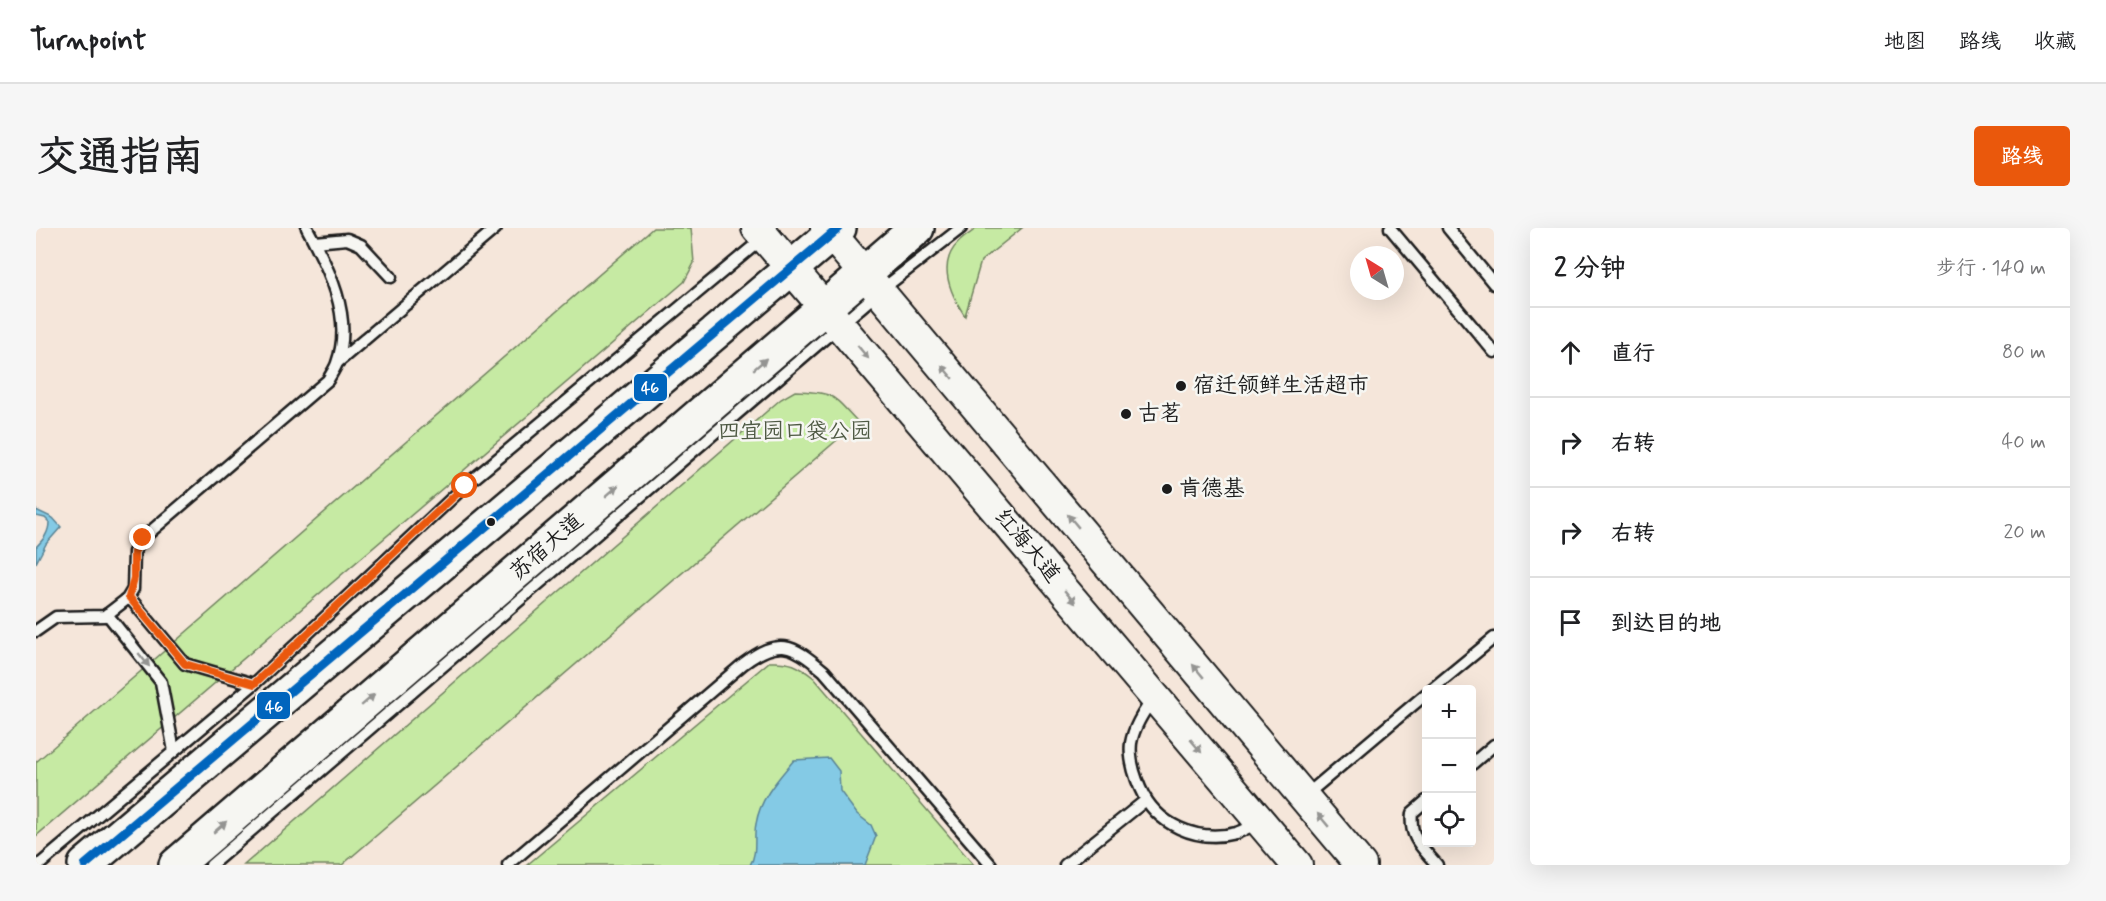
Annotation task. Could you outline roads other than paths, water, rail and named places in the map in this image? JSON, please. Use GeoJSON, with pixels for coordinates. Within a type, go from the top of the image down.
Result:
{"type":"FeatureCollection","features":[{"type":"Feature","properties":{"kind":"main road","name":"苏宿大道"},"geometry":{"type":"LineString","coordinates":[[176,865],[872,282],[917,228]]}},
{"type":"Feature","properties":{"kind":"main road"},"geometry":{"type":"LineString","coordinates":[[86,865],[791,268],[832,230],[872,282],[1361,865]]}},
{"type":"Feature","properties":{"kind":"main road","name":"红海大道"},"geometry":{"type":"LineString","coordinates":[[766,231],[791,268],[1296,865]]}},
{"type":"Feature","properties":{"kind":"lane"},"geometry":{"type":"LineString","coordinates":[[36,631],[56,617],[96,617],[107,614],[129,597],[134,578],[134,552],[143,538],[328,380],[338,362],[342,335],[340,312],[333,282],[307,228]]}},
{"type":"Feature","properties":{"kind":"lane"},"geometry":{"type":"LineString","coordinates":[[338,362],[496,228]]}},
{"type":"Feature","properties":{"kind":"lane"},"geometry":{"type":"LineString","coordinates":[[872,282],[961,228]]}},
{"type":"Feature","properties":{"kind":"lane"},"geometry":{"type":"LineString","coordinates":[[1390,228],[1494,352]]}},
{"type":"Feature","properties":{"kind":"lane"},"geometry":{"type":"LineString","coordinates":[[1448,228],[1494,284]]}},
{"type":"Feature","properties":{"kind":"lane"},"geometry":{"type":"LineString","coordinates":[[39,865],[254,684],[465,486],[766,231]]}},
{"type":"Feature","properties":{"kind":"lane"},"geometry":{"type":"LineString","coordinates":[[315,242],[347,239],[361,245],[391,277]]}},
{"type":"Feature","properties":{"kind":"lane"},"geometry":{"type":"LineString","coordinates":[[211,865],[832,316]]}},
{"type":"Feature","properties":{"kind":"lane"},"geometry":{"type":"LineString","coordinates":[[129,597],[185,664],[254,684]]}},
{"type":"Feature","properties":{"kind":"lane"},"geometry":{"type":"LineString","coordinates":[[107,614],[161,682],[174,751]]}},
{"type":"Feature","properties":{"kind":"lane"},"geometry":{"type":"LineString","coordinates":[[1438,685],[1494,638]]}},
{"type":"Feature","properties":{"kind":"lane"},"geometry":{"type":"LineString","coordinates":[[508,865],[743,664],[760,651],[787,646],[806,656],[824,671],[991,865]]}},
{"type":"Feature","properties":{"kind":"lane"},"geometry":{"type":"LineString","coordinates":[[1154,696],[1140,718],[1131,743],[1132,770],[1146,800],[1159,816],[1183,831],[1210,836],[1237,833],[1260,822]]}},
{"type":"Feature","properties":{"kind":"lane"},"geometry":{"type":"LineString","coordinates":[[1303,796],[1422,697]]}},
{"type":"Feature","properties":{"kind":"lane"},"geometry":{"type":"LineString","coordinates":[[1476,761],[1494,745]]}},
{"type":"Feature","properties":{"kind":"lane"},"geometry":{"type":"LineString","coordinates":[[1065,865],[1146,800]]}},
{"type":"Feature","properties":{"kind":"lane"},"geometry":{"type":"LineString","coordinates":[[1422,804],[1412,813],[1412,832],[1416,841],[1437,865]]}},
{"type":"Feature","properties":{"kind":"water"},"geometry":{"type":"Polygon","coordinates":[[[36,510],[53,518],[61,527],[46,544],[36,563],[36,547],[45,536],[49,522],[45,518],[36,516],[36,510]]]}},
{"type":"Feature","properties":{"kind":"water"},"geometry":{"type":"Polygon","coordinates":[[[829,758],[839,771],[840,791],[857,814],[871,825],[876,836],[865,865],[750,865],[755,850],[758,815],[776,782],[794,760],[829,758]]]}},
{"type":"Feature","properties":{"kind":"place","name":"宿迁领鲜生活超市"},"geometry":{"type":"Point","coordinates":[1181,386]}},
{"type":"Feature","properties":{"kind":"place","name":"古茗"},"geometry":{"type":"Point","coordinates":[1126,414]}},
{"type":"Feature","properties":{"kind":"place","name":"肯德基"},"geometry":{"type":"Point","coordinates":[1167,489]}},
{"type":"Feature","properties":{"kind":"park label","name":"四宜园口袋公园"},"geometry":{"type":"Point","coordinates":[795,432]}}]}
